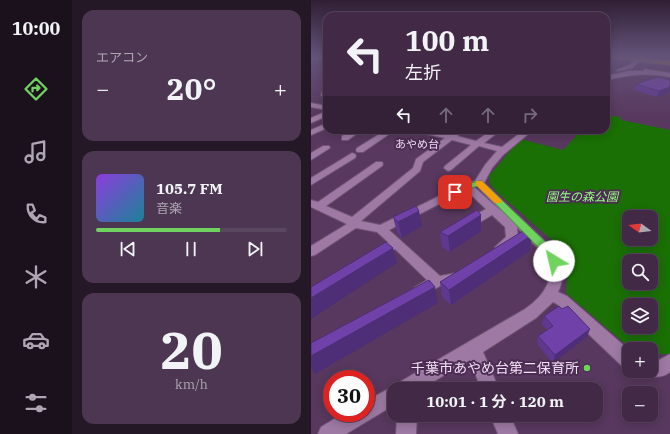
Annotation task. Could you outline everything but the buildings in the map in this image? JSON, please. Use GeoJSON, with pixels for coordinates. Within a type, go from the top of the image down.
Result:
{"type":"FeatureCollection","features":[{"type":"Feature","properties":{"kind":"street"},"geometry":{"type":"LineString","coordinates":[[312,106],[323,107]]}},
{"type":"Feature","properties":{"kind":"street"},"geometry":{"type":"LineString","coordinates":[[311,121],[323,115]]}},
{"type":"Feature","properties":{"kind":"street"},"geometry":{"type":"LineString","coordinates":[[311,126],[323,127]]}},
{"type":"Feature","properties":{"kind":"street"},"geometry":{"type":"LineString","coordinates":[[311,133],[323,127]]}},
{"type":"Feature","properties":{"kind":"street"},"geometry":{"type":"LineString","coordinates":[[345,138],[352,134]]}},
{"type":"Feature","properties":{"kind":"street"},"geometry":{"type":"LineString","coordinates":[[360,150],[385,134]]}},
{"type":"Feature","properties":{"kind":"street"},"geometry":{"type":"LineString","coordinates":[[437,134],[504,150]]}},
{"type":"Feature","properties":{"kind":"street"},"geometry":{"type":"LineString","coordinates":[[311,252],[354,223],[417,169],[419,160],[455,134]]}},
{"type":"Feature","properties":{"kind":"street"},"geometry":{"type":"LineString","coordinates":[[448,168],[491,134]]}},
{"type":"Feature","properties":{"kind":"street"},"geometry":{"type":"LineString","coordinates":[[381,229],[473,184],[515,138],[522,134]]}},
{"type":"Feature","properties":{"kind":"street"},"geometry":{"type":"LineString","coordinates":[[311,157],[327,148]]}},
{"type":"Feature","properties":{"kind":"street"},"geometry":{"type":"LineString","coordinates":[[311,182],[352,156]]}},
{"type":"Feature","properties":{"kind":"street"},"geometry":{"type":"LineString","coordinates":[[314,205],[379,164]]}},
{"type":"Feature","properties":{"kind":"street"},"geometry":{"type":"LineString","coordinates":[[473,184],[493,210],[511,226],[512,239],[492,253]]}},
{"type":"Feature","properties":{"kind":"street"},"geometry":{"type":"LineString","coordinates":[[418,382],[474,349],[542,305],[550,295],[555,283],[557,272],[554,261],[549,252],[473,184]]}},
{"type":"Feature","properties":{"kind":"street"},"geometry":{"type":"LineString","coordinates":[[314,205],[354,223],[381,229],[437,280]]}},
{"type":"Feature","properties":{"kind":"street"},"geometry":{"type":"LineString","coordinates":[[461,228],[493,210]]}},
{"type":"Feature","properties":{"kind":"street"},"geometry":{"type":"LineString","coordinates":[[370,259],[396,242]]}},
{"type":"Feature","properties":{"kind":"street"},"geometry":{"type":"LineString","coordinates":[[411,296],[437,280],[453,280],[466,271]]}},
{"type":"Feature","properties":{"kind":"street"},"geometry":{"type":"LineString","coordinates":[[550,295],[562,300],[622,355]]}},
{"type":"Feature","properties":{"kind":"street"},"geometry":{"type":"LineString","coordinates":[[474,349],[487,382]]}},
{"type":"Feature","properties":{"kind":"street"},"geometry":{"type":"LineString","coordinates":[[658,368],[662,368],[670,362]]}},
{"type":"Feature","properties":{"kind":"street"},"geometry":{"type":"LineString","coordinates":[[375,406],[387,399]]}},
{"type":"Feature","properties":{"kind":"street"},"geometry":{"type":"LineString","coordinates":[[330,433],[348,422]]}},
{"type":"Feature","properties":{"kind":"street"},"geometry":{"type":"LineString","coordinates":[[406,434],[407,422]]}},
{"type":"Feature","properties":{"kind":"street"},"geometry":{"type":"LineString","coordinates":[[503,422],[508,434]]}},
{"type":"Feature","properties":{"kind":"green space","name":"園生の森公園"},"geometry":{"type":"Polygon","coordinates":[[[610,116],[620,117],[621,120],[670,130],[670,354],[658,354],[658,342],[623,342],[566,293],[568,267],[560,247],[498,193],[490,184],[489,176],[520,139],[563,150],[578,134],[610,134],[610,116]]]}},
{"type":"Feature","properties":{"kind":"slow traffic"},"geometry":{"type":"LineString","coordinates":[[479,183],[498,201]]}},
{"type":"Feature","properties":{"kind":"place","name":"千葉市あやめ台第二保育所"},"geometry":{"type":"Point","coordinates":[587,368]}},
{"type":"Feature","properties":{"kind":"district","name":"あやめ台"},"geometry":{"type":"Point","coordinates":[417,144]}},
{"type":"Feature","properties":{"kind":"route"},"geometry":{"type":"LineString","coordinates":[[455,192],[467,186],[479,183],[549,252],[554,261]]}}]}
